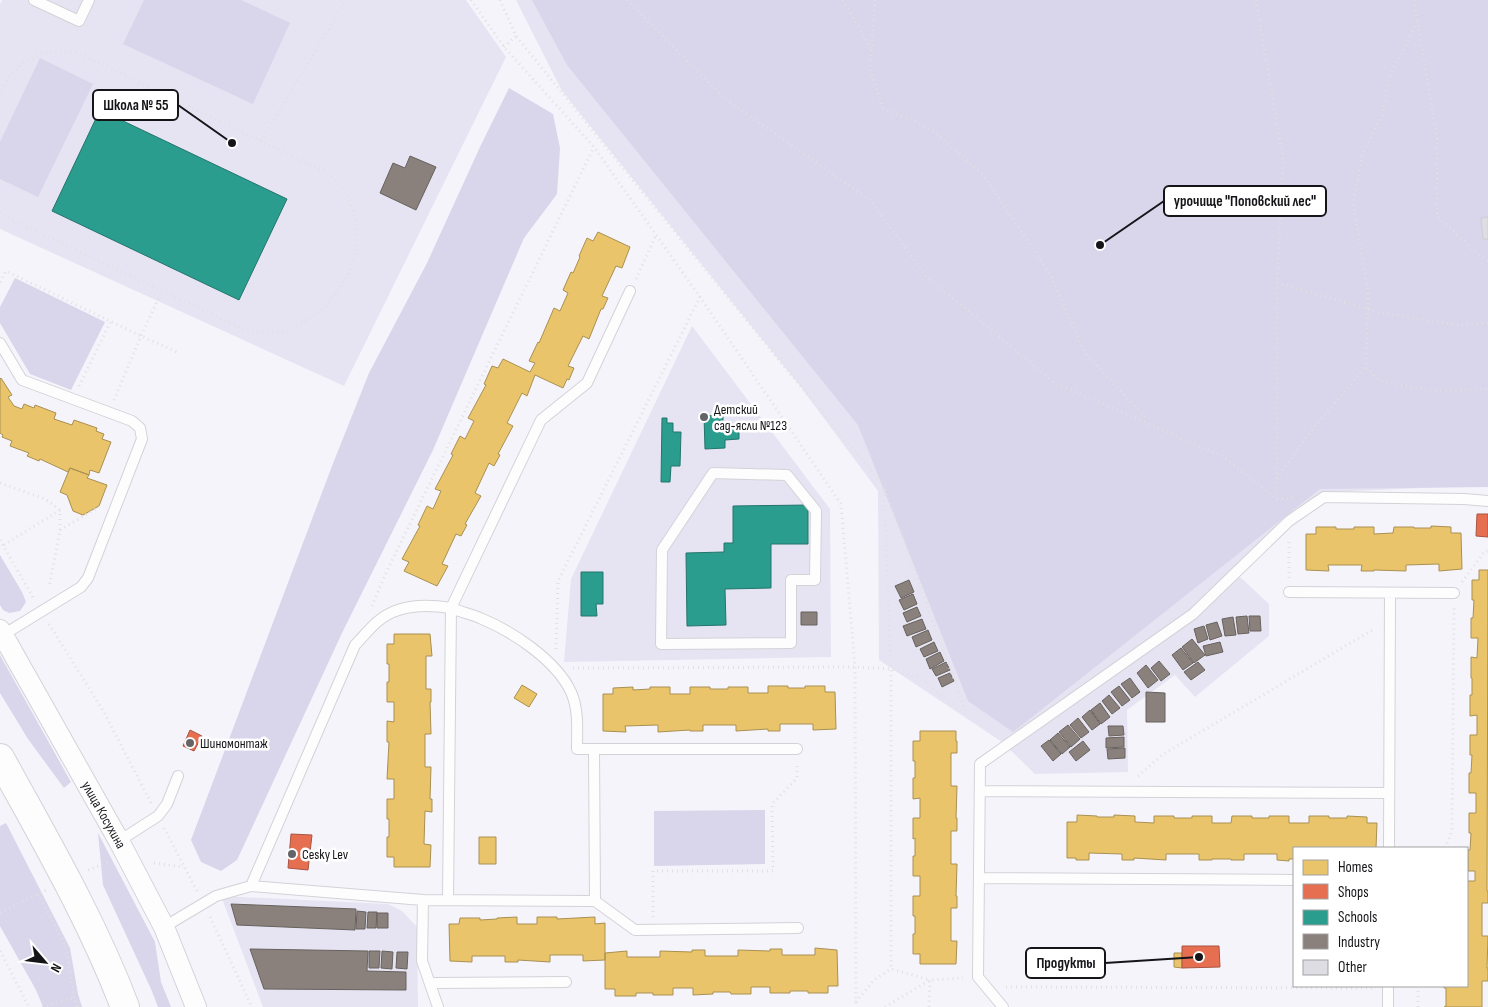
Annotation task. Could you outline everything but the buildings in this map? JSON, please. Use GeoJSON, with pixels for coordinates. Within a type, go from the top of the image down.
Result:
{"type":"FeatureCollection","features":[{"type":"Feature","properties":{"kind":"main road"},"geometry":{"type":"LineString","coordinates":[[0,758],[63,873],[87,921],[125,1007]]}},
{"type":"Feature","properties":{"kind":"street","name":"улица Косухина"},"geometry":{"type":"LineString","coordinates":[[2,633],[119,841],[164,927],[196,1007]]}},
{"type":"Feature","properties":{"kind":"lane"},"geometry":{"type":"LineString","coordinates":[[34,0],[79,21],[89,0]]}},
{"type":"Feature","properties":{"kind":"lane"},"geometry":{"type":"LineString","coordinates":[[448,900],[451,608],[541,420],[587,382],[630,290]]}},
{"type":"Feature","properties":{"kind":"lane"},"geometry":{"type":"LineString","coordinates":[[0,343],[22,380],[132,421],[140,428],[142,439],[88,578],[81,587],[42,612],[2,633]]}},
{"type":"Feature","properties":{"kind":"lane"},"geometry":{"type":"LineString","coordinates":[[713,473],[787,475],[816,511],[815,580],[791,580],[791,643],[661,644],[662,550],[713,473]]}},
{"type":"Feature","properties":{"kind":"lane"},"geometry":{"type":"LineString","coordinates":[[1003,1007],[978,977],[980,764],[1193,614],[1289,521],[1324,497],[1488,501]]}},
{"type":"Feature","properties":{"kind":"lane"},"geometry":{"type":"LineString","coordinates":[[1289,592],[1454,593]]}},
{"type":"Feature","properties":{"kind":"lane"},"geometry":{"type":"LineString","coordinates":[[1389,847],[1390,593]]}},
{"type":"Feature","properties":{"kind":"lane"},"geometry":{"type":"LineString","coordinates":[[251,886],[355,645],[378,621],[402,608],[430,605],[451,608],[481,618],[508,632],[532,648],[556,668],[571,692],[577,715],[577,749],[797,749]]}},
{"type":"Feature","properties":{"kind":"lane"},"geometry":{"type":"LineString","coordinates":[[594,749],[595,901]]}},
{"type":"Feature","properties":{"kind":"lane"},"geometry":{"type":"LineString","coordinates":[[119,841],[158,816],[167,804],[178,776]]}},
{"type":"Feature","properties":{"kind":"lane"},"geometry":{"type":"LineString","coordinates":[[980,791],[1389,793]]}},
{"type":"Feature","properties":{"kind":"lane"},"geometry":{"type":"LineString","coordinates":[[979,878],[1293,880]]}},
{"type":"Feature","properties":{"kind":"lane"},"geometry":{"type":"LineString","coordinates":[[164,927],[216,896],[251,886],[422,900],[595,901],[635,930],[798,928]]}},
{"type":"Feature","properties":{"kind":"lane"},"geometry":{"type":"LineString","coordinates":[[422,900],[422,961],[438,1007]]}},
{"type":"Feature","properties":{"kind":"lane"},"geometry":{"type":"LineString","coordinates":[[430,983],[566,982]]}},
{"type":"Feature","properties":{"kind":"lane"},"geometry":{"type":"LineString","coordinates":[[1388,987],[1388,1007]]}},
{"type":"Feature","properties":{"kind":"path"},"geometry":{"type":"LineString","coordinates":[[261,141],[346,0]]}},
{"type":"Feature","properties":{"kind":"path"},"geometry":{"type":"LineString","coordinates":[[500,0],[516,36],[782,364],[884,486],[967,716],[920,678],[891,669],[556,668],[558,581],[700,297]]}},
{"type":"Feature","properties":{"kind":"path"},"geometry":{"type":"LineString","coordinates":[[627,0],[724,98],[871,201],[926,276],[1055,383],[1222,456],[1277,499],[1324,497]]}},
{"type":"Feature","properties":{"kind":"path"},"geometry":{"type":"LineString","coordinates":[[844,0],[871,49]]}},
{"type":"Feature","properties":{"kind":"path"},"geometry":{"type":"LineString","coordinates":[[875,0],[870,70],[883,108],[933,130],[984,176],[1051,276],[1085,353],[1148,420]]}},
{"type":"Feature","properties":{"kind":"path"},"geometry":{"type":"LineString","coordinates":[[1256,0],[1282,159],[1277,283],[1277,499]]}},
{"type":"Feature","properties":{"kind":"path"},"geometry":{"type":"LineString","coordinates":[[1414,0],[1437,137],[1437,216],[1488,261]]}},
{"type":"Feature","properties":{"kind":"path"},"geometry":{"type":"LineString","coordinates":[[1277,479],[1306,437],[1366,366],[1368,291],[1353,203],[1364,152],[1382,115],[1390,76],[1417,22]]}},
{"type":"Feature","properties":{"kind":"path"},"geometry":{"type":"LineString","coordinates":[[504,47],[516,36]]}},
{"type":"Feature","properties":{"kind":"path"},"geometry":{"type":"LineString","coordinates":[[0,95],[9,77],[24,62],[43,53],[63,50],[78,53],[333,177],[350,202],[356,223],[358,242],[345,280],[321,311],[304,323],[285,332],[262,333],[245,330],[2,214],[0,211]]}},
{"type":"Feature","properties":{"kind":"path"},"geometry":{"type":"LineString","coordinates":[[370,610],[385,575],[594,147]]}},
{"type":"Feature","properties":{"kind":"path"},"geometry":{"type":"LineString","coordinates":[[630,290],[656,235]]}},
{"type":"Feature","properties":{"kind":"path"},"geometry":{"type":"LineString","coordinates":[[0,282],[6,271],[179,353]]}},
{"type":"Feature","properties":{"kind":"path"},"geometry":{"type":"LineString","coordinates":[[1277,283],[1382,313],[1457,325],[1488,324]]}},
{"type":"Feature","properties":{"kind":"path"},"geometry":{"type":"LineString","coordinates":[[109,413],[162,291]]}},
{"type":"Feature","properties":{"kind":"path"},"geometry":{"type":"LineString","coordinates":[[72,399],[111,321]]}},
{"type":"Feature","properties":{"kind":"path"},"geometry":{"type":"LineString","coordinates":[[1366,366],[1378,380],[1431,390],[1488,389]]}},
{"type":"Feature","properties":{"kind":"path"},"geometry":{"type":"LineString","coordinates":[[0,483],[45,499],[60,510]]}},
{"type":"Feature","properties":{"kind":"path"},"geometry":{"type":"LineString","coordinates":[[884,486],[891,669],[891,969]]}},
{"type":"Feature","properties":{"kind":"path"},"geometry":{"type":"LineString","coordinates":[[60,530],[100,507],[96,516]]}},
{"type":"Feature","properties":{"kind":"path"},"geometry":{"type":"LineString","coordinates":[[55,584],[49,588],[60,530],[60,510]]}},
{"type":"Feature","properties":{"kind":"path"},"geometry":{"type":"LineString","coordinates":[[4,546],[60,510]]}},
{"type":"Feature","properties":{"kind":"path"},"geometry":{"type":"LineString","coordinates":[[1289,521],[1289,592]]}},
{"type":"Feature","properties":{"kind":"path"},"geometry":{"type":"LineString","coordinates":[[0,540],[105,714],[203,903],[252,1007]]}},
{"type":"Feature","properties":{"kind":"path"},"geometry":{"type":"LineString","coordinates":[[1445,847],[1452,831],[1454,593],[1485,551],[1488,551]]}},
{"type":"Feature","properties":{"kind":"path"},"geometry":{"type":"LineString","coordinates":[[33,597],[41,592]]}},
{"type":"Feature","properties":{"kind":"path"},"geometry":{"type":"LineString","coordinates":[[1122,792],[1162,755],[1390,620]]}},
{"type":"Feature","properties":{"kind":"path"},"geometry":{"type":"LineString","coordinates":[[653,930],[653,871],[773,871],[772,804],[797,778],[797,749]]}},
{"type":"Feature","properties":{"kind":"path"},"geometry":{"type":"LineString","coordinates":[[38,894],[66,947],[74,998],[78,1007]]}},
{"type":"Feature","properties":{"kind":"path"},"geometry":{"type":"LineString","coordinates":[[0,951],[29,1007]]}},
{"type":"Feature","properties":{"kind":"path"},"geometry":{"type":"LineString","coordinates":[[856,1002],[874,980],[891,969],[930,980],[986,977],[997,987],[1388,987]]}},
{"type":"Feature","properties":{"kind":"path"},"geometry":{"type":"LineString","coordinates":[[885,1007],[892,1005],[930,980]]}},
{"type":"Feature","properties":{"kind":"path"},"geometry":{"type":"LineString","coordinates":[[929,1007],[930,980]]}},
{"type":"Feature","properties":{"kind":"path"},"geometry":{"type":"LineString","coordinates":[[1418,987],[1418,1007]]}},
{"type":"Feature","properties":{"kind":"path"},"geometry":{"type":"LineString","coordinates":[[42,1007],[74,998]]}},
{"type":"Feature","properties":{"kind":"shaded area"},"geometry":{"type":"Polygon","coordinates":[[[2,0],[466,0],[506,57],[344,386],[0,229],[0,4],[2,0]]]}},
{"type":"Feature","properties":{"kind":"shaded area"},"geometry":{"type":"Polygon","coordinates":[[[144,0],[241,0],[290,23],[253,104],[123,44],[144,0]]]}},
{"type":"Feature","properties":{"kind":"shaded area"},"geometry":{"type":"Polygon","coordinates":[[[516,0],[587,0],[1116,464],[1488,485],[1332,492],[1310,505],[1238,575],[1269,604],[1269,636],[1195,697],[1175,675],[1127,710],[1128,772],[1035,774],[1002,742],[879,660],[878,491],[800,386],[562,91],[516,0]]]}},
{"type":"Feature","properties":{"kind":"shaded area"},"geometry":{"type":"Polygon","coordinates":[[[532,0],[1488,0],[1488,487],[1320,489],[1013,732],[968,701],[858,425],[567,65],[532,0]]]}},
{"type":"Feature","properties":{"kind":"shaded area"},"geometry":{"type":"Polygon","coordinates":[[[40,58],[93,84],[38,197],[0,179],[0,142],[40,58]]]}},
{"type":"Feature","properties":{"kind":"shaded area"},"geometry":{"type":"Polygon","coordinates":[[[509,88],[553,114],[560,148],[557,194],[524,238],[433,450],[342,633],[237,860],[221,871],[201,862],[191,840],[369,373],[427,263],[509,88]]]}},
{"type":"Feature","properties":{"kind":"shaded area"},"geometry":{"type":"Polygon","coordinates":[[[15,278],[105,322],[71,390],[30,374],[0,323],[0,307],[15,278]]]}},
{"type":"Feature","properties":{"kind":"shaded area","name":"Детский сад-ясли №123"},"geometry":{"type":"Polygon","coordinates":[[[692,326],[830,509],[831,657],[564,662],[571,579],[692,326]]]}},
{"type":"Feature","properties":{"kind":"shaded area"},"geometry":{"type":"Polygon","coordinates":[[[0,555],[26,602],[20,611],[9,613],[3,610],[0,605],[0,555]]]}},
{"type":"Feature","properties":{"kind":"shaded area"},"geometry":{"type":"Polygon","coordinates":[[[0,655],[71,782],[64,788],[28,739],[0,693],[0,655]]]}},
{"type":"Feature","properties":{"kind":"shaded area"},"geometry":{"type":"Polygon","coordinates":[[[765,810],[765,864],[654,866],[654,811],[765,810]]]}},
{"type":"Feature","properties":{"kind":"shaded area"},"geometry":{"type":"Polygon","coordinates":[[[6,823],[70,948],[82,1007],[43,1007],[36,990],[0,926],[0,826],[6,823]]]}},
{"type":"Feature","properties":{"kind":"shaded area"},"geometry":{"type":"Polygon","coordinates":[[[98,833],[155,942],[161,982],[171,1007],[158,1007],[103,885],[98,833]]]}},
{"type":"Feature","properties":{"kind":"shaded area"},"geometry":{"type":"Polygon","coordinates":[[[221,896],[388,904],[402,911],[417,927],[418,1007],[263,1007],[221,896]]]}},
{"type":"Feature","properties":{"kind":"place","name":"Школа № 55"},"geometry":{"type":"Point","coordinates":[232,143]}},
{"type":"Feature","properties":{"kind":"place","name":"урочище \"Поповский лес\""},"geometry":{"type":"Point","coordinates":[1100,245]}},
{"type":"Feature","properties":{"kind":"place","name":"Детский сад-ясли №123"},"geometry":{"type":"Point","coordinates":[704,417]}},
{"type":"Feature","properties":{"kind":"place","name":"Шиномонтаж"},"geometry":{"type":"Point","coordinates":[190,743]}},
{"type":"Feature","properties":{"kind":"place","name":"Cesky Lev"},"geometry":{"type":"Point","coordinates":[292,854]}},
{"type":"Feature","properties":{"kind":"place","name":"Продукты"},"geometry":{"type":"Point","coordinates":[1199,957]}}]}
